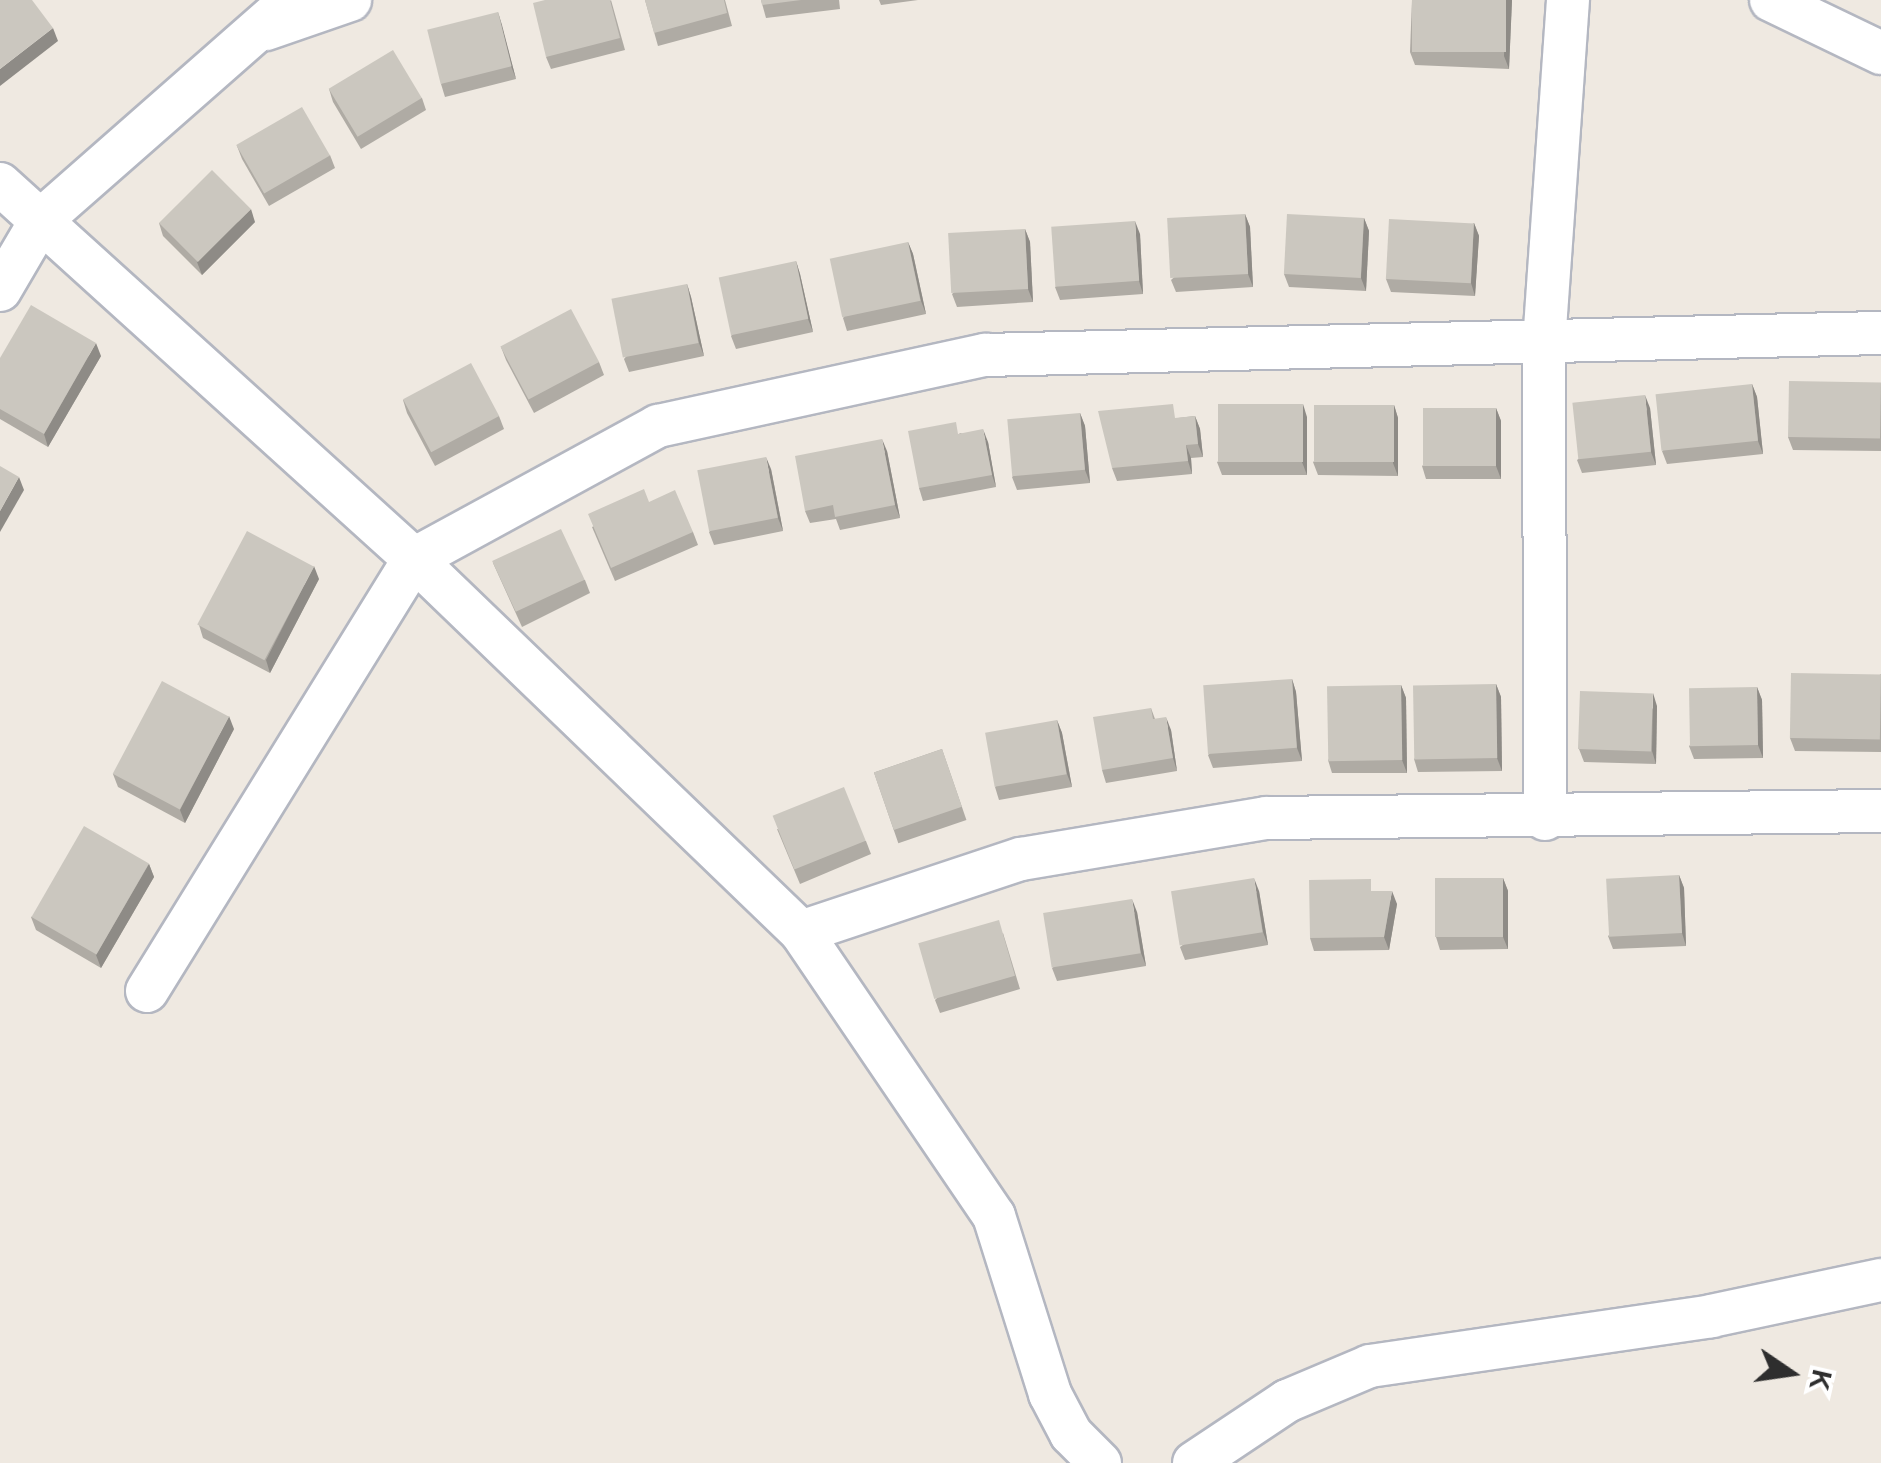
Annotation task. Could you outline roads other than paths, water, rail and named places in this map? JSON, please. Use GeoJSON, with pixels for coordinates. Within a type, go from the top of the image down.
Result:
{"type":"FeatureCollection","features":[{"type":"Feature","properties":{"kind":"street"},"geometry":{"type":"LineString","coordinates":[[0,290],[41,220],[246,36],[292,0]]}},
{"type":"Feature","properties":{"kind":"street"},"geometry":{"type":"LineString","coordinates":[[246,36],[350,0]]}},
{"type":"Feature","properties":{"kind":"street"},"geometry":{"type":"LineString","coordinates":[[1545,819],[1544,343],[1568,0]]}},
{"type":"Feature","properties":{"kind":"street"},"geometry":{"type":"LineString","coordinates":[[1771,0],[1881,53]]}},
{"type":"Feature","properties":{"kind":"street"},"geometry":{"type":"LineString","coordinates":[[0,184],[414,559],[801,932],[994,1216],[1050,1394],[1071,1434],[1100,1463]]}},
{"type":"Feature","properties":{"kind":"street"},"geometry":{"type":"LineString","coordinates":[[147,990],[414,559],[658,426],[986,355],[1881,334]]}},
{"type":"Feature","properties":{"kind":"street"},"geometry":{"type":"LineString","coordinates":[[801,932],[984,869],[1172,829],[1358,813],[1545,819],[1881,811]]}},
{"type":"Feature","properties":{"kind":"street"},"geometry":{"type":"LineString","coordinates":[[1194,1463],[1288,1400],[1370,1366],[1710,1316],[1881,1280]]}}]}
